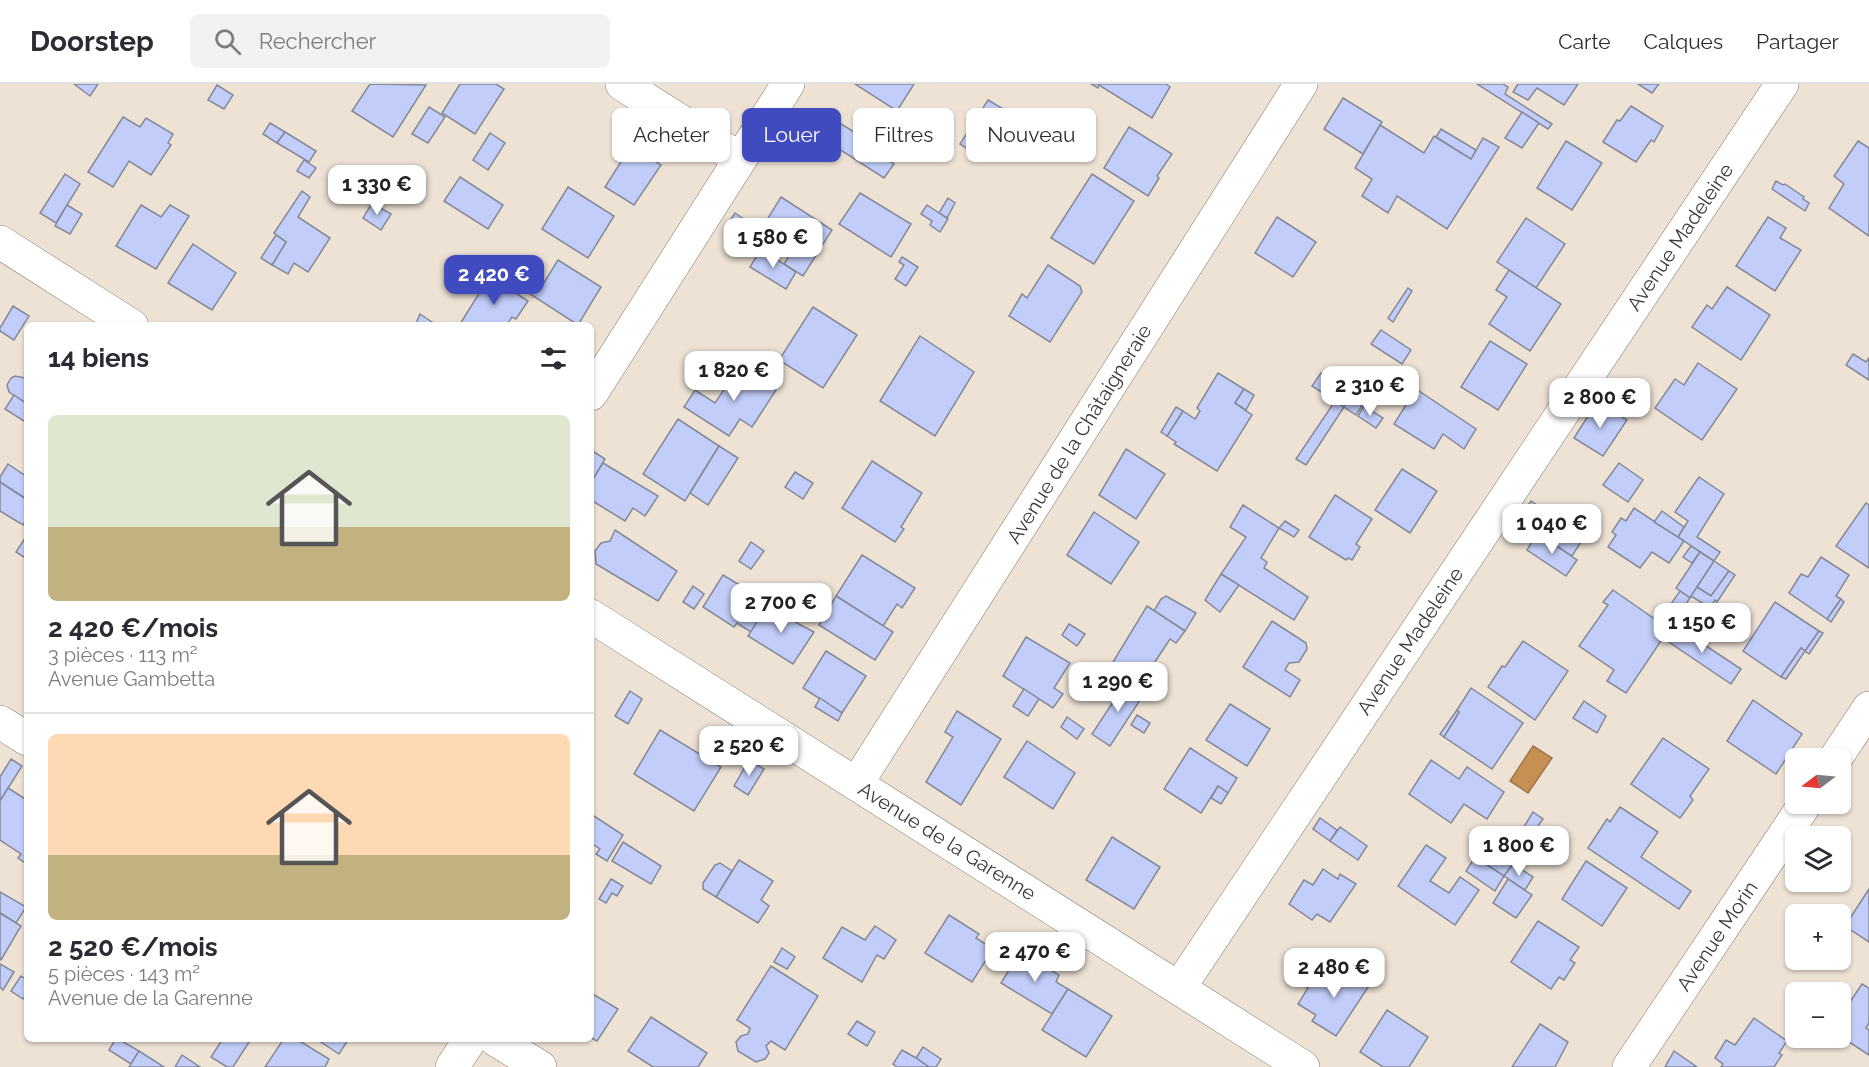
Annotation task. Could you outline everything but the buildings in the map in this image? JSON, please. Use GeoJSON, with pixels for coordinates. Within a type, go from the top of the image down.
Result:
{"type":"FeatureCollection","features":[{"type":"Feature","properties":{"kind":"street"},"geometry":{"type":"LineString","coordinates":[[622,84],[740,159]]}},
{"type":"Feature","properties":{"kind":"street"},"geometry":{"type":"LineString","coordinates":[[594,389],[788,84]]}},
{"type":"Feature","properties":{"kind":"street","name":"Avenue de la Châtaigneraie"},"geometry":{"type":"LineString","coordinates":[[857,783],[1301,84]]}},
{"type":"Feature","properties":{"kind":"street","name":"Avenue Madeleine"},"geometry":{"type":"LineString","coordinates":[[1179,988],[1782,84]]}},
{"type":"Feature","properties":{"kind":"street"},"geometry":{"type":"LineString","coordinates":[[0,242],[126,322]]}},
{"type":"Feature","properties":{"kind":"street","name":"Avenue de la Garenne"},"geometry":{"type":"LineString","coordinates":[[594,618],[1303,1067]]}},
{"type":"Feature","properties":{"kind":"street"},"geometry":{"type":"LineString","coordinates":[[1842,748],[1869,708]]}},
{"type":"Feature","properties":{"kind":"street"},"geometry":{"type":"LineString","coordinates":[[0,722],[24,737]]}},
{"type":"Feature","properties":{"kind":"street","name":"Avenue Morin"},"geometry":{"type":"LineString","coordinates":[[1629,1067],[1798,814]]}},
{"type":"Feature","properties":{"kind":"street"},"geometry":{"type":"LineString","coordinates":[[452,1067],[469,1042]]}},
{"type":"Feature","properties":{"kind":"street"},"geometry":{"type":"LineString","coordinates":[[499,1042],[540,1067]]}},
{"type":"Feature","properties":{"kind":"shaded area"},"geometry":{"type":"Polygon","coordinates":[[[1533,746],[1552,758],[1528,793],[1510,781],[1533,746]]]}}]}
